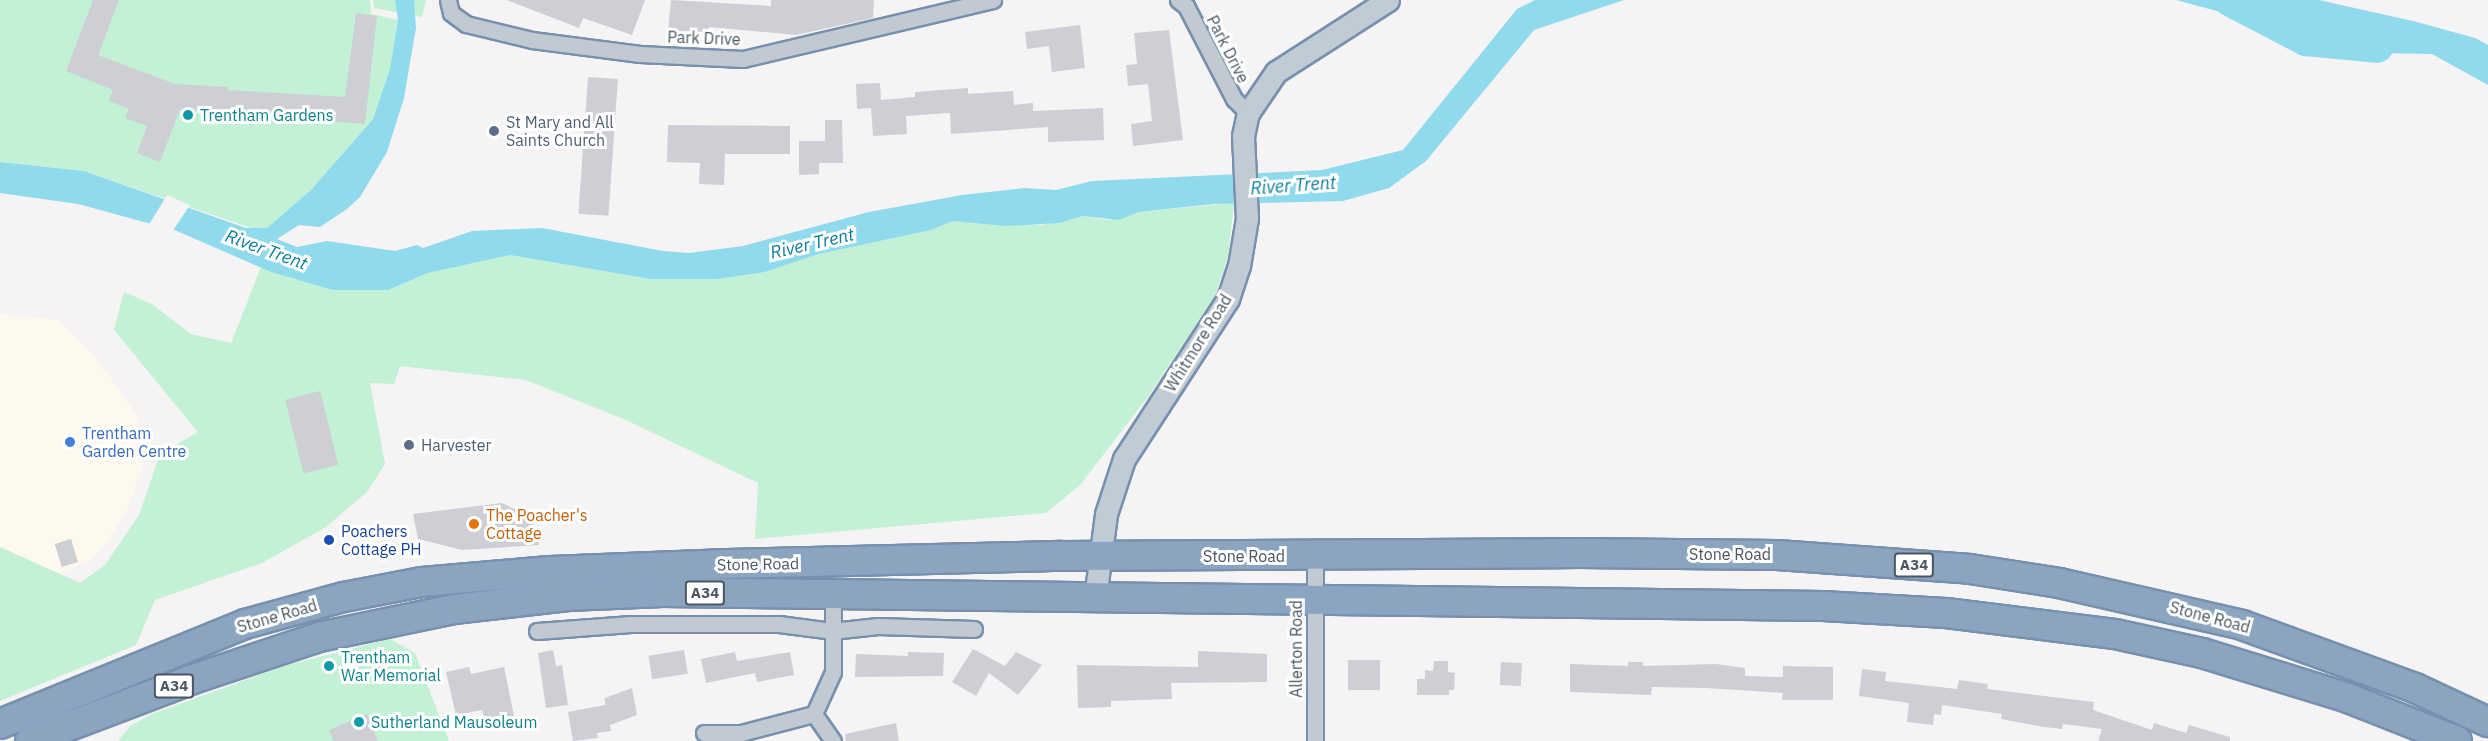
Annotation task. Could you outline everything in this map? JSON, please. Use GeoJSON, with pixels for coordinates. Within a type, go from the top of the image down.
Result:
{"type":"FeatureCollection","features":[{"type":"Feature","properties":{"kind":"highway","name":"Stone Road"},"geometry":{"type":"LineString","coordinates":[[0,724],[245,624],[410,584],[644,567],[1103,557],[1777,555],[1970,569],[2146,601],[2242,625],[2415,688],[2488,722]]}},
{"type":"Feature","properties":{"kind":"highway","name":"Stone Road"},"geometry":{"type":"LineString","coordinates":[[30,741],[193,679],[319,637],[410,616],[568,596],[833,594],[1823,606],[2020,621],[2115,634],[2202,653],[2348,698],[2457,741]]}},
{"type":"Feature","properties":{"kind":"main road","name":"Whitmore Road"},"geometry":{"type":"LineString","coordinates":[[1095,598],[1103,557],[1106,514],[1124,459],[1228,299],[1239,266],[1247,218],[1243,136],[1248,113],[1276,72],[1388,0]]}},
{"type":"Feature","properties":{"kind":"street","name":"Park Drive"},"geometry":{"type":"LineString","coordinates":[[449,6],[466,24],[532,40],[640,54],[743,59],[993,0]]}},
{"type":"Feature","properties":{"kind":"street","name":"Park Drive"},"geometry":{"type":"LineString","coordinates":[[1178,0],[1186,6],[1234,99],[1248,113]]}},
{"type":"Feature","properties":{"kind":"street","name":"Allerton Road"},"geometry":{"type":"LineString","coordinates":[[1315,556],[1315,741]]}},
{"type":"Feature","properties":{"kind":"street"},"geometry":{"type":"LineString","coordinates":[[814,714],[832,672],[833,594]]}},
{"type":"Feature","properties":{"kind":"street"},"geometry":{"type":"LineString","coordinates":[[537,631],[632,624],[779,624],[832,631],[878,626],[974,629]]}},
{"type":"Feature","properties":{"kind":"street"},"geometry":{"type":"LineString","coordinates":[[704,733],[741,733],[814,714]]}},
{"type":"Feature","properties":{"kind":"street"},"geometry":{"type":"LineString","coordinates":[[814,714],[833,741]]}},
{"type":"Feature","properties":{"kind":"shaded area","name":"Trentham Garden Centre"},"geometry":{"type":"Polygon","coordinates":[[[0,314],[58,320],[97,359],[138,416],[142,468],[129,506],[108,542],[91,560],[59,574],[0,547],[0,314]]]}},
{"type":"Feature","properties":{"kind":"green space","name":"Trentham Gardens"},"geometry":{"type":"Polygon","coordinates":[[[0,0],[370,0],[371,14],[398,20],[390,70],[373,119],[311,190],[267,228],[254,229],[84,171],[0,162],[0,0]]]}},
{"type":"Feature","properties":{"kind":"green space"},"geometry":{"type":"Polygon","coordinates":[[[373,0],[426,0],[422,17],[374,8],[373,0]]]}},
{"type":"Feature","properties":{"kind":"green space"},"geometry":{"type":"Polygon","coordinates":[[[1234,203],[1228,256],[1216,294],[1147,398],[1080,485],[1046,513],[755,539],[758,483],[626,420],[526,380],[400,366],[394,384],[370,383],[385,464],[367,492],[326,527],[262,563],[155,600],[136,645],[0,701],[0,547],[80,583],[105,565],[139,515],[160,454],[198,432],[114,330],[124,292],[152,304],[191,334],[231,343],[261,267],[293,279],[388,290],[428,273],[510,255],[650,279],[717,279],[765,272],[819,254],[931,230],[953,221],[1041,225],[1083,216],[1109,220],[1139,212],[1234,203]]]}},
{"type":"Feature","properties":{"kind":"green space"},"geometry":{"type":"Polygon","coordinates":[[[390,639],[415,653],[449,741],[118,741],[130,726],[152,714],[284,666],[390,639]]]}},
{"type":"Feature","properties":{"kind":"water"},"geometry":{"type":"Polygon","coordinates":[[[395,0],[414,0],[416,28],[404,98],[387,152],[360,197],[347,209],[320,227],[299,225],[277,239],[297,247],[327,241],[395,251],[417,245],[423,248],[472,231],[542,228],[663,251],[689,253],[743,246],[869,212],[962,195],[1025,188],[1056,190],[1092,181],[1322,170],[1403,150],[1517,9],[1535,0],[1624,0],[1534,30],[1426,161],[1389,188],[1343,201],[1214,204],[1139,212],[1118,220],[1083,216],[1059,223],[1006,226],[953,221],[931,230],[819,254],[765,272],[717,279],[650,279],[510,255],[428,273],[388,290],[333,290],[271,272],[177,231],[78,204],[0,193],[0,162],[84,171],[246,228],[267,228],[311,190],[373,119],[390,69],[398,20],[395,0]]]}},
{"type":"Feature","properties":{"kind":"water"},"geometry":{"type":"Polygon","coordinates":[[[2176,0],[2319,0],[2417,22],[2475,38],[2488,45],[2488,85],[2432,54],[2373,53],[2176,0]]]}},
{"type":"Feature","properties":{"kind":"pier"},"geometry":{"type":"Polygon","coordinates":[[[167,195],[190,205],[172,232],[148,226],[167,195]]]}},
{"type":"Feature","properties":{"kind":"building"},"geometry":{"type":"Polygon","coordinates":[[[93,0],[119,0],[98,55],[175,84],[228,87],[228,90],[345,97],[356,13],[377,16],[365,124],[180,109],[160,162],[137,153],[147,126],[125,118],[129,109],[109,101],[113,90],[66,71],[93,0]]]}},
{"type":"Feature","properties":{"kind":"building"},"geometry":{"type":"Polygon","coordinates":[[[507,0],[645,0],[632,35],[583,18],[579,28],[507,0]]]}},
{"type":"Feature","properties":{"kind":"building"},"geometry":{"type":"Polygon","coordinates":[[[671,0],[771,6],[771,0],[874,0],[873,18],[796,35],[709,27],[708,34],[668,31],[671,0]]]}},
{"type":"Feature","properties":{"kind":"building"},"geometry":{"type":"Polygon","coordinates":[[[1080,25],[1085,68],[1052,72],[1049,46],[1027,49],[1025,32],[1080,25]]]}},
{"type":"Feature","properties":{"kind":"building"},"geometry":{"type":"Polygon","coordinates":[[[1169,30],[1183,140],[1133,146],[1131,124],[1152,121],[1148,84],[1128,86],[1126,65],[1137,64],[1134,33],[1169,30]]]}},
{"type":"Feature","properties":{"kind":"building"},"geometry":{"type":"Polygon","coordinates":[[[588,77],[618,79],[608,216],[578,214],[588,77]]]}},
{"type":"Feature","properties":{"kind":"building"},"geometry":{"type":"Polygon","coordinates":[[[880,83],[881,100],[915,97],[915,92],[968,88],[968,94],[1013,91],[1014,105],[1033,103],[1033,111],[1103,108],[1104,140],[1048,142],[1048,127],[951,134],[950,113],[906,116],[907,134],[873,136],[871,108],[857,109],[856,84],[880,83]]]}},
{"type":"Feature","properties":{"kind":"building"},"geometry":{"type":"Polygon","coordinates":[[[825,120],[842,120],[843,163],[819,163],[819,174],[799,175],[799,141],[825,141],[825,120]]]}},
{"type":"Feature","properties":{"kind":"building"},"geometry":{"type":"Polygon","coordinates":[[[668,125],[790,126],[790,154],[725,154],[724,185],[699,184],[700,163],[667,162],[668,125]]]}},
{"type":"Feature","properties":{"kind":"building"},"geometry":{"type":"Polygon","coordinates":[[[320,391],[338,465],[303,473],[285,400],[320,391]]]}},
{"type":"Feature","properties":{"kind":"building","name":"The Poacher's Cottage"},"geometry":{"type":"Polygon","coordinates":[[[502,503],[532,518],[539,545],[462,550],[418,539],[413,514],[502,503]]]}},
{"type":"Feature","properties":{"kind":"building"},"geometry":{"type":"Polygon","coordinates":[[[71,539],[78,562],[62,567],[55,544],[71,539]]]}},
{"type":"Feature","properties":{"kind":"building"},"geometry":{"type":"Polygon","coordinates":[[[973,649],[1005,666],[1016,652],[1042,665],[1018,695],[989,673],[976,696],[952,682],[973,649]]]}},
{"type":"Feature","properties":{"kind":"building"},"geometry":{"type":"Polygon","coordinates":[[[553,650],[556,666],[562,665],[568,705],[546,708],[538,653],[553,650]]]}},
{"type":"Feature","properties":{"kind":"building"},"geometry":{"type":"Polygon","coordinates":[[[684,650],[688,674],[652,679],[648,656],[684,650]]]}},
{"type":"Feature","properties":{"kind":"building"},"geometry":{"type":"Polygon","coordinates":[[[1198,651],[1267,654],[1267,682],[1171,683],[1172,699],[1111,701],[1111,707],[1078,708],[1077,665],[1198,667],[1198,651]]]}},
{"type":"Feature","properties":{"kind":"building"},"geometry":{"type":"Polygon","coordinates":[[[735,652],[737,661],[790,652],[794,675],[757,682],[755,673],[706,683],[701,659],[735,652]]]}},
{"type":"Feature","properties":{"kind":"building"},"geometry":{"type":"Polygon","coordinates":[[[908,652],[944,653],[943,676],[855,677],[856,654],[908,656],[908,652]]]}},
{"type":"Feature","properties":{"kind":"building"},"geometry":{"type":"Polygon","coordinates":[[[1348,660],[1380,660],[1380,690],[1348,690],[1348,660]]]}},
{"type":"Feature","properties":{"kind":"building"},"geometry":{"type":"Polygon","coordinates":[[[1434,661],[1448,661],[1448,672],[1455,673],[1454,690],[1449,690],[1449,695],[1417,695],[1417,679],[1425,679],[1425,670],[1433,671],[1434,661]]]}},
{"type":"Feature","properties":{"kind":"building"},"geometry":{"type":"Polygon","coordinates":[[[1501,662],[1522,663],[1521,686],[1500,685],[1501,662]]]}},
{"type":"Feature","properties":{"kind":"building"},"geometry":{"type":"Polygon","coordinates":[[[1628,662],[1643,662],[1643,666],[1716,664],[1745,668],[1745,676],[1783,677],[1783,666],[1833,667],[1833,700],[1782,700],[1783,693],[1706,688],[1652,687],[1651,695],[1570,692],[1570,664],[1628,666],[1628,662]]]}},
{"type":"Feature","properties":{"kind":"building"},"geometry":{"type":"Polygon","coordinates":[[[469,667],[471,674],[504,667],[514,716],[485,722],[482,710],[456,715],[446,672],[469,667]]]}},
{"type":"Feature","properties":{"kind":"building"},"geometry":{"type":"Polygon","coordinates":[[[1862,669],[1886,672],[1885,681],[1957,689],[1959,680],[1988,684],[1987,689],[2094,702],[2093,710],[2152,730],[2154,723],[2186,733],[2189,725],[2230,737],[2230,741],[2098,741],[2102,729],[2063,724],[2062,729],[2044,727],[2001,719],[2002,714],[1942,705],[1941,715],[1934,714],[1933,725],[1907,722],[1909,703],[1859,696],[1862,669]]]}},
{"type":"Feature","properties":{"kind":"building"},"geometry":{"type":"Polygon","coordinates":[[[632,688],[637,715],[610,725],[611,731],[597,733],[598,738],[573,741],[568,712],[605,705],[605,698],[632,688]]]}},
{"type":"Feature","properties":{"kind":"building","name":"Sutherland Mausoleum"},"geometry":{"type":"Polygon","coordinates":[[[367,714],[378,741],[334,741],[329,730],[367,714]]]}},
{"type":"Feature","properties":{"kind":"building"},"geometry":{"type":"Polygon","coordinates":[[[896,723],[899,741],[846,741],[845,734],[896,723]]]}},
{"type":"Feature","properties":{"kind":"waterway","name":"River Trent"},"geometry":{"type":"LineString","coordinates":[[2231,0],[2306,39],[2377,46]]}},
{"type":"Feature","properties":{"kind":"place","name":"Trentham Gardens"},"geometry":{"type":"Point","coordinates":[188,115]}},
{"type":"Feature","properties":{"kind":"place","name":"St Mary and All Saints Church"},"geometry":{"type":"Point","coordinates":[494,131]}},
{"type":"Feature","properties":{"kind":"place","name":"Trentham Garden Centre"},"geometry":{"type":"Point","coordinates":[70,442]}},
{"type":"Feature","properties":{"kind":"place","name":"Harvester"},"geometry":{"type":"Point","coordinates":[409,445]}},
{"type":"Feature","properties":{"kind":"place","name":"The Poacher's Cottage"},"geometry":{"type":"Point","coordinates":[474,524]}},
{"type":"Feature","properties":{"kind":"place","name":"Poachers Cottage PH"},"geometry":{"type":"Point","coordinates":[329,540]}},
{"type":"Feature","properties":{"kind":"place","name":"Trentham War Memorial"},"geometry":{"type":"Point","coordinates":[329,666]}},
{"type":"Feature","properties":{"kind":"place","name":"Sutherland Mausoleum"},"geometry":{"type":"Point","coordinates":[359,722]}}]}
